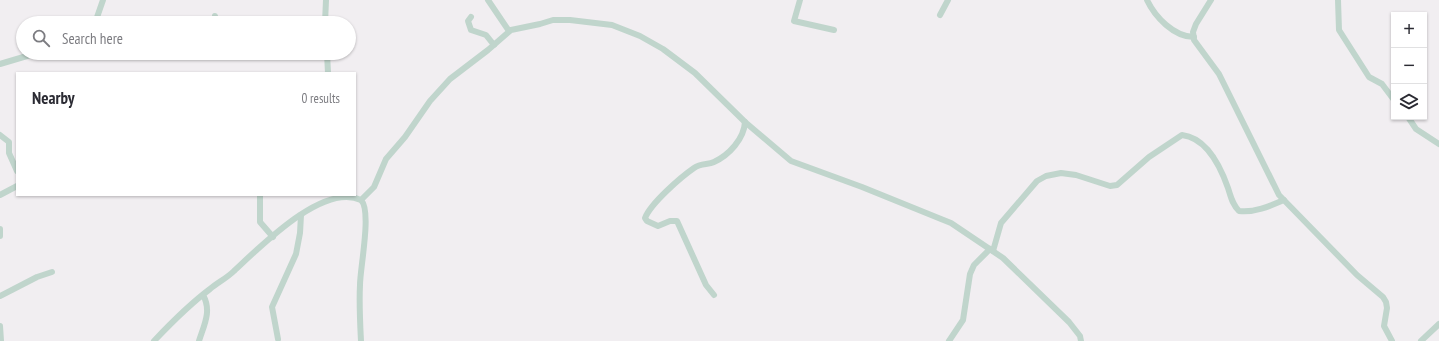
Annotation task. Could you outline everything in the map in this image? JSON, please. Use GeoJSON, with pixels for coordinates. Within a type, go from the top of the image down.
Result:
{"type":"FeatureCollection","features":[{"type":"Feature","properties":{"kind":"street"},"geometry":{"type":"LineString","coordinates":[[98,16],[103,0]]}},
{"type":"Feature","properties":{"kind":"street"},"geometry":{"type":"LineString","coordinates":[[325,16],[326,0]]}},
{"type":"Feature","properties":{"kind":"street"},"geometry":{"type":"LineString","coordinates":[[488,0],[509,31]]}},
{"type":"Feature","properties":{"kind":"street"},"geometry":{"type":"LineString","coordinates":[[800,0],[794,21],[834,30]]}},
{"type":"Feature","properties":{"kind":"street"},"geometry":{"type":"LineString","coordinates":[[940,15],[948,0]]}},
{"type":"Feature","properties":{"kind":"street"},"geometry":{"type":"LineString","coordinates":[[1147,0],[1156,15],[1178,34],[1183,37],[1194,37]]}},
{"type":"Feature","properties":{"kind":"street"},"geometry":{"type":"LineString","coordinates":[[1211,0],[1196,24],[1194,37],[1198,46],[1221,78],[1246,126],[1270,178],[1284,200],[1357,275],[1383,296],[1387,308],[1384,326],[1392,341]]}},
{"type":"Feature","properties":{"kind":"street"},"geometry":{"type":"LineString","coordinates":[[1338,0],[1339,30],[1369,77],[1382,84],[1391,96]]}},
{"type":"Feature","properties":{"kind":"street"},"geometry":{"type":"LineString","coordinates":[[471,17],[468,21],[471,30],[486,35],[494,45]]}},
{"type":"Feature","properties":{"kind":"street"},"geometry":{"type":"LineString","coordinates":[[362,200],[374,186],[386,159],[405,137],[430,101],[450,79],[494,45],[509,31],[519,27],[540,24],[553,20],[612,25],[640,36],[677,58],[695,72],[745,122],[791,161],[862,186],[941,218],[992,250],[1008,263],[1068,322],[1080,336],[1081,341]]}},
{"type":"Feature","properties":{"kind":"street"},"geometry":{"type":"LineString","coordinates":[[3,63],[16,59]]}},
{"type":"Feature","properties":{"kind":"street"},"geometry":{"type":"LineString","coordinates":[[327,60],[328,72]]}},
{"type":"Feature","properties":{"kind":"street"},"geometry":{"type":"LineString","coordinates":[[1410,120],[1416,129],[1439,144]]}},
{"type":"Feature","properties":{"kind":"street"},"geometry":{"type":"LineString","coordinates":[[714,295],[706,285],[677,221],[670,221],[658,226],[647,222],[645,218],[653,206],[692,169],[701,164],[714,162],[730,150],[741,136],[745,122]]}},
{"type":"Feature","properties":{"kind":"street"},"geometry":{"type":"LineString","coordinates":[[0,135],[9,142],[8,153],[16,169]]}},
{"type":"Feature","properties":{"kind":"street"},"geometry":{"type":"LineString","coordinates":[[949,341],[963,320],[969,278],[972,269],[992,250],[1002,223],[1037,181],[1046,176],[1061,173],[1076,175],[1110,186],[1117,185],[1149,158],[1182,135],[1195,140],[1211,154],[1217,163],[1228,187],[1233,204],[1239,211],[1245,212],[1256,210],[1284,200]]}},
{"type":"Feature","properties":{"kind":"street"},"geometry":{"type":"LineString","coordinates":[[0,195],[16,187]]}},
{"type":"Feature","properties":{"kind":"street"},"geometry":{"type":"LineString","coordinates":[[260,196],[260,222],[273,237]]}},
{"type":"Feature","properties":{"kind":"street"},"geometry":{"type":"LineString","coordinates":[[154,341],[203,295],[234,272],[273,237],[301,215],[336,197],[352,197],[362,200],[366,208],[364,254],[360,285],[361,341]]}},
{"type":"Feature","properties":{"kind":"street"},"geometry":{"type":"LineString","coordinates":[[278,339],[272,307],[296,254],[300,233],[301,215]]}},
{"type":"Feature","properties":{"kind":"street"},"geometry":{"type":"LineString","coordinates":[[0,229],[0,236]]}},
{"type":"Feature","properties":{"kind":"street"},"geometry":{"type":"LineString","coordinates":[[0,296],[52,272]]}},
{"type":"Feature","properties":{"kind":"street"},"geometry":{"type":"LineString","coordinates":[[199,341],[208,313],[207,301],[203,295]]}},
{"type":"Feature","properties":{"kind":"street"},"geometry":{"type":"LineString","coordinates":[[1421,341],[1439,324]]}},
{"type":"Feature","properties":{"kind":"street"},"geometry":{"type":"LineString","coordinates":[[0,326],[1,341]]}}]}
